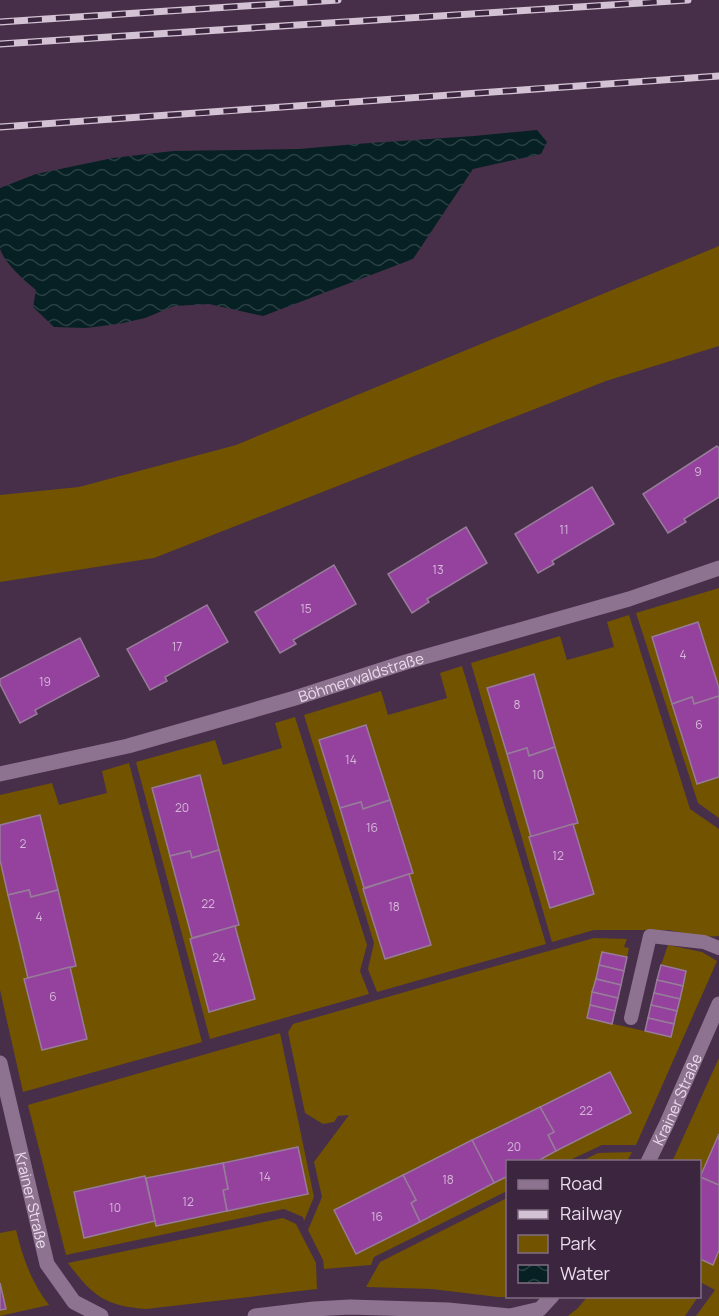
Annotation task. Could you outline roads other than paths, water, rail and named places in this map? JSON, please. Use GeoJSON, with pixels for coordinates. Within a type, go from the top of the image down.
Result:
{"type":"FeatureCollection","features":[{"type":"Feature","properties":{"kind":"street","name":"Böhmerwaldstraße"},"geometry":{"type":"LineString","coordinates":[[0,774],[128,746],[240,714],[406,662],[629,599],[719,568]]}},
{"type":"Feature","properties":{"kind":"street","name":"Krainer Straße"},"geometry":{"type":"LineString","coordinates":[[648,1160],[719,1004]]}},
{"type":"Feature","properties":{"kind":"street","name":"Krainer Straße"},"geometry":{"type":"LineString","coordinates":[[0,1063],[47,1264],[74,1302],[101,1316]]}},
{"type":"Feature","properties":{"kind":"street"},"geometry":{"type":"LineString","coordinates":[[255,1316],[351,1307],[448,1310],[510,1316],[540,1309],[550,1298]]}},
{"type":"Feature","properties":{"kind":"lane"},"geometry":{"type":"LineString","coordinates":[[631,1018],[650,936],[704,942],[719,948]]}},
{"type":"Feature","properties":{"kind":"water"},"geometry":{"type":"Polygon","coordinates":[[[537,130],[547,142],[541,154],[473,169],[413,259],[263,316],[209,304],[174,306],[145,318],[118,324],[86,328],[54,327],[33,307],[36,290],[11,266],[0,249],[0,188],[36,174],[113,158],[173,151],[299,149],[537,130]]]}},
{"type":"Feature","properties":{"kind":"railway"},"geometry":{"type":"LineString","coordinates":[[0,22],[338,0]]}},
{"type":"Feature","properties":{"kind":"railway"},"geometry":{"type":"LineString","coordinates":[[0,44],[688,0]]}},
{"type":"Feature","properties":{"kind":"railway"},"geometry":{"type":"LineString","coordinates":[[0,127],[719,76]]}}]}
